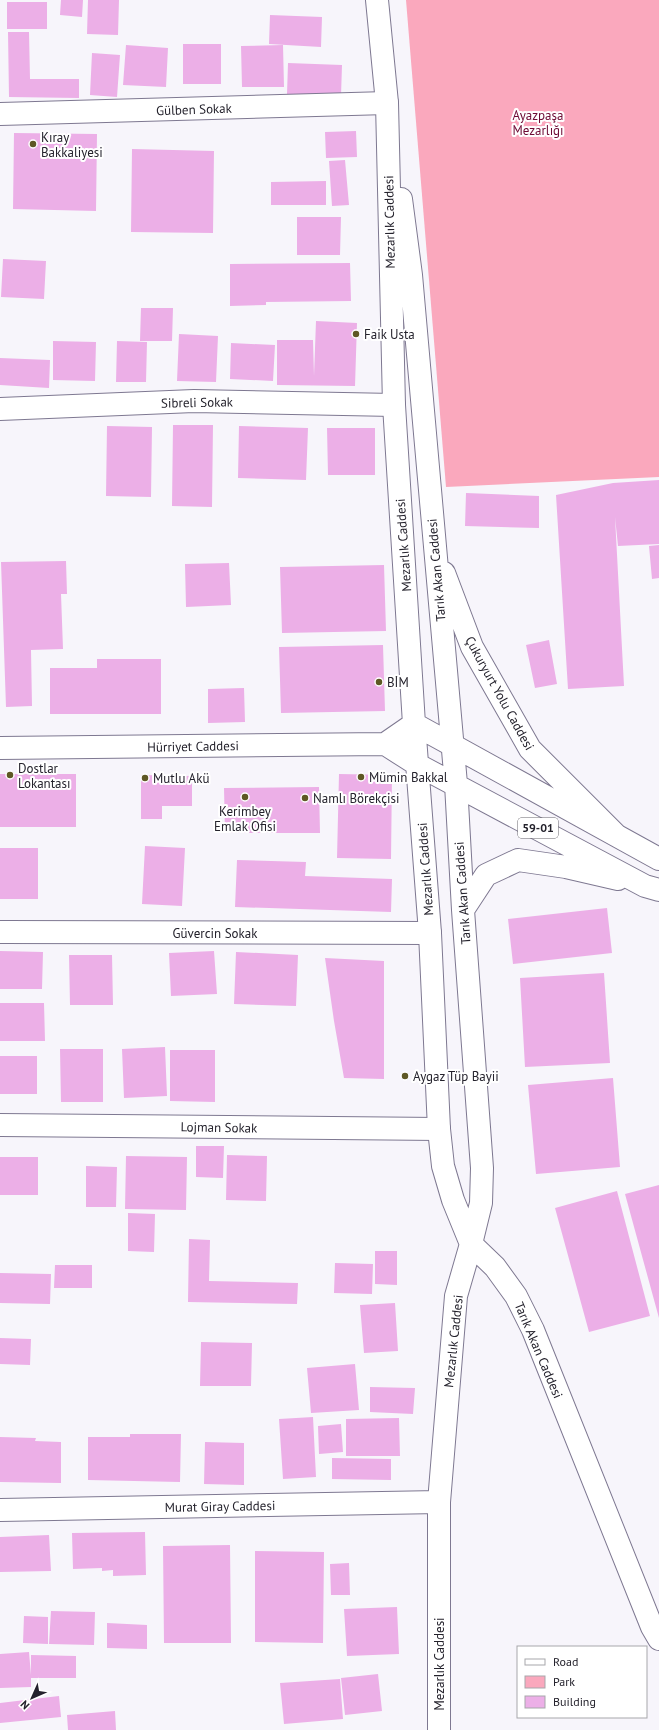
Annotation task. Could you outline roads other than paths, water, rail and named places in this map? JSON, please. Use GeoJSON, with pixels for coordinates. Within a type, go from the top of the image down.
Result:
{"type":"FeatureCollection","features":[{"type":"Feature","properties":{"kind":"main road","name":"Mezarlık Caddesi"},"geometry":{"type":"LineString","coordinates":[[377,0],[388,103],[394,405],[414,724],[430,933],[439,1129],[442,1166],[453,1200],[471,1244],[456,1296],[439,1502],[439,1730]]}},
{"type":"Feature","properties":{"kind":"main road","name":"Gülben Sokak"},"geometry":{"type":"LineString","coordinates":[[0,114],[388,103]]}},
{"type":"Feature","properties":{"kind":"main road","name":"Tarık Akan Caddesi"},"geometry":{"type":"LineString","coordinates":[[388,103],[411,275],[451,743],[456,784],[463,910],[482,1168],[481,1203],[471,1244],[496,1266],[516,1296],[533,1330],[649,1620],[659,1639]]}},
{"type":"Feature","properties":{"kind":"main road","name":"Sibreli Sokak"},"geometry":{"type":"LineString","coordinates":[[0,409],[194,400],[394,405]]}},
{"type":"Feature","properties":{"kind":"main road","name":"Çukuryurt Yolu Caddesi"},"geometry":{"type":"LineString","coordinates":[[434,546],[472,647],[530,749],[616,835]]}},
{"type":"Feature","properties":{"kind":"main road","name":"Çukuryurt Yolu Caddesi"},"geometry":{"type":"LineString","coordinates":[[414,724],[451,743],[659,859]]}},
{"type":"Feature","properties":{"kind":"main road"},"geometry":{"type":"LineString","coordinates":[[414,724],[386,744],[418,765]]}},
{"type":"Feature","properties":{"kind":"main road","name":"Hürriyet Caddesi"},"geometry":{"type":"LineString","coordinates":[[0,748],[386,744]]}},
{"type":"Feature","properties":{"kind":"main road","name":"59-01"},"geometry":{"type":"LineString","coordinates":[[418,765],[652,888]]}},
{"type":"Feature","properties":{"kind":"main road"},"geometry":{"type":"LineString","coordinates":[[463,910],[486,875],[518,860],[566,868],[652,888]]}},
{"type":"Feature","properties":{"kind":"main road","name":"Güvercin Sokak"},"geometry":{"type":"LineString","coordinates":[[0,932],[430,933]]}},
{"type":"Feature","properties":{"kind":"main road","name":"Lojman Sokak"},"geometry":{"type":"LineString","coordinates":[[0,1125],[439,1129]]}},
{"type":"Feature","properties":{"kind":"main road","name":"Murat Giray Caddesi"},"geometry":{"type":"LineString","coordinates":[[0,1510],[439,1502]]}},
{"type":"Feature","properties":{"kind":"place","name":"Kıray Bakkaliyesi"},"geometry":{"type":"Point","coordinates":[33,144]}},
{"type":"Feature","properties":{"kind":"place","name":"Faik Usta"},"geometry":{"type":"Point","coordinates":[356,334]}},
{"type":"Feature","properties":{"kind":"place","name":"BİM"},"geometry":{"type":"Point","coordinates":[379,682]}},
{"type":"Feature","properties":{"kind":"place","name":"Dostlar Lokantası"},"geometry":{"type":"Point","coordinates":[10,775]}},
{"type":"Feature","properties":{"kind":"place","name":"Mümin Bakkal"},"geometry":{"type":"Point","coordinates":[361,777]}},
{"type":"Feature","properties":{"kind":"place","name":"Mutlu Akü"},"geometry":{"type":"Point","coordinates":[145,778]}},
{"type":"Feature","properties":{"kind":"place","name":"Kerimbey Emlak Ofisi"},"geometry":{"type":"Point","coordinates":[245,797]}},
{"type":"Feature","properties":{"kind":"place","name":"Namlı Börekçisi"},"geometry":{"type":"Point","coordinates":[305,798]}},
{"type":"Feature","properties":{"kind":"place","name":"Aygaz Tüp Bayii"},"geometry":{"type":"Point","coordinates":[405,1076]}},
{"type":"Feature","properties":{"kind":"park label","name":"Ayazpaşa Mezarlığı"},"geometry":{"type":"Point","coordinates":[538,122]}}]}
